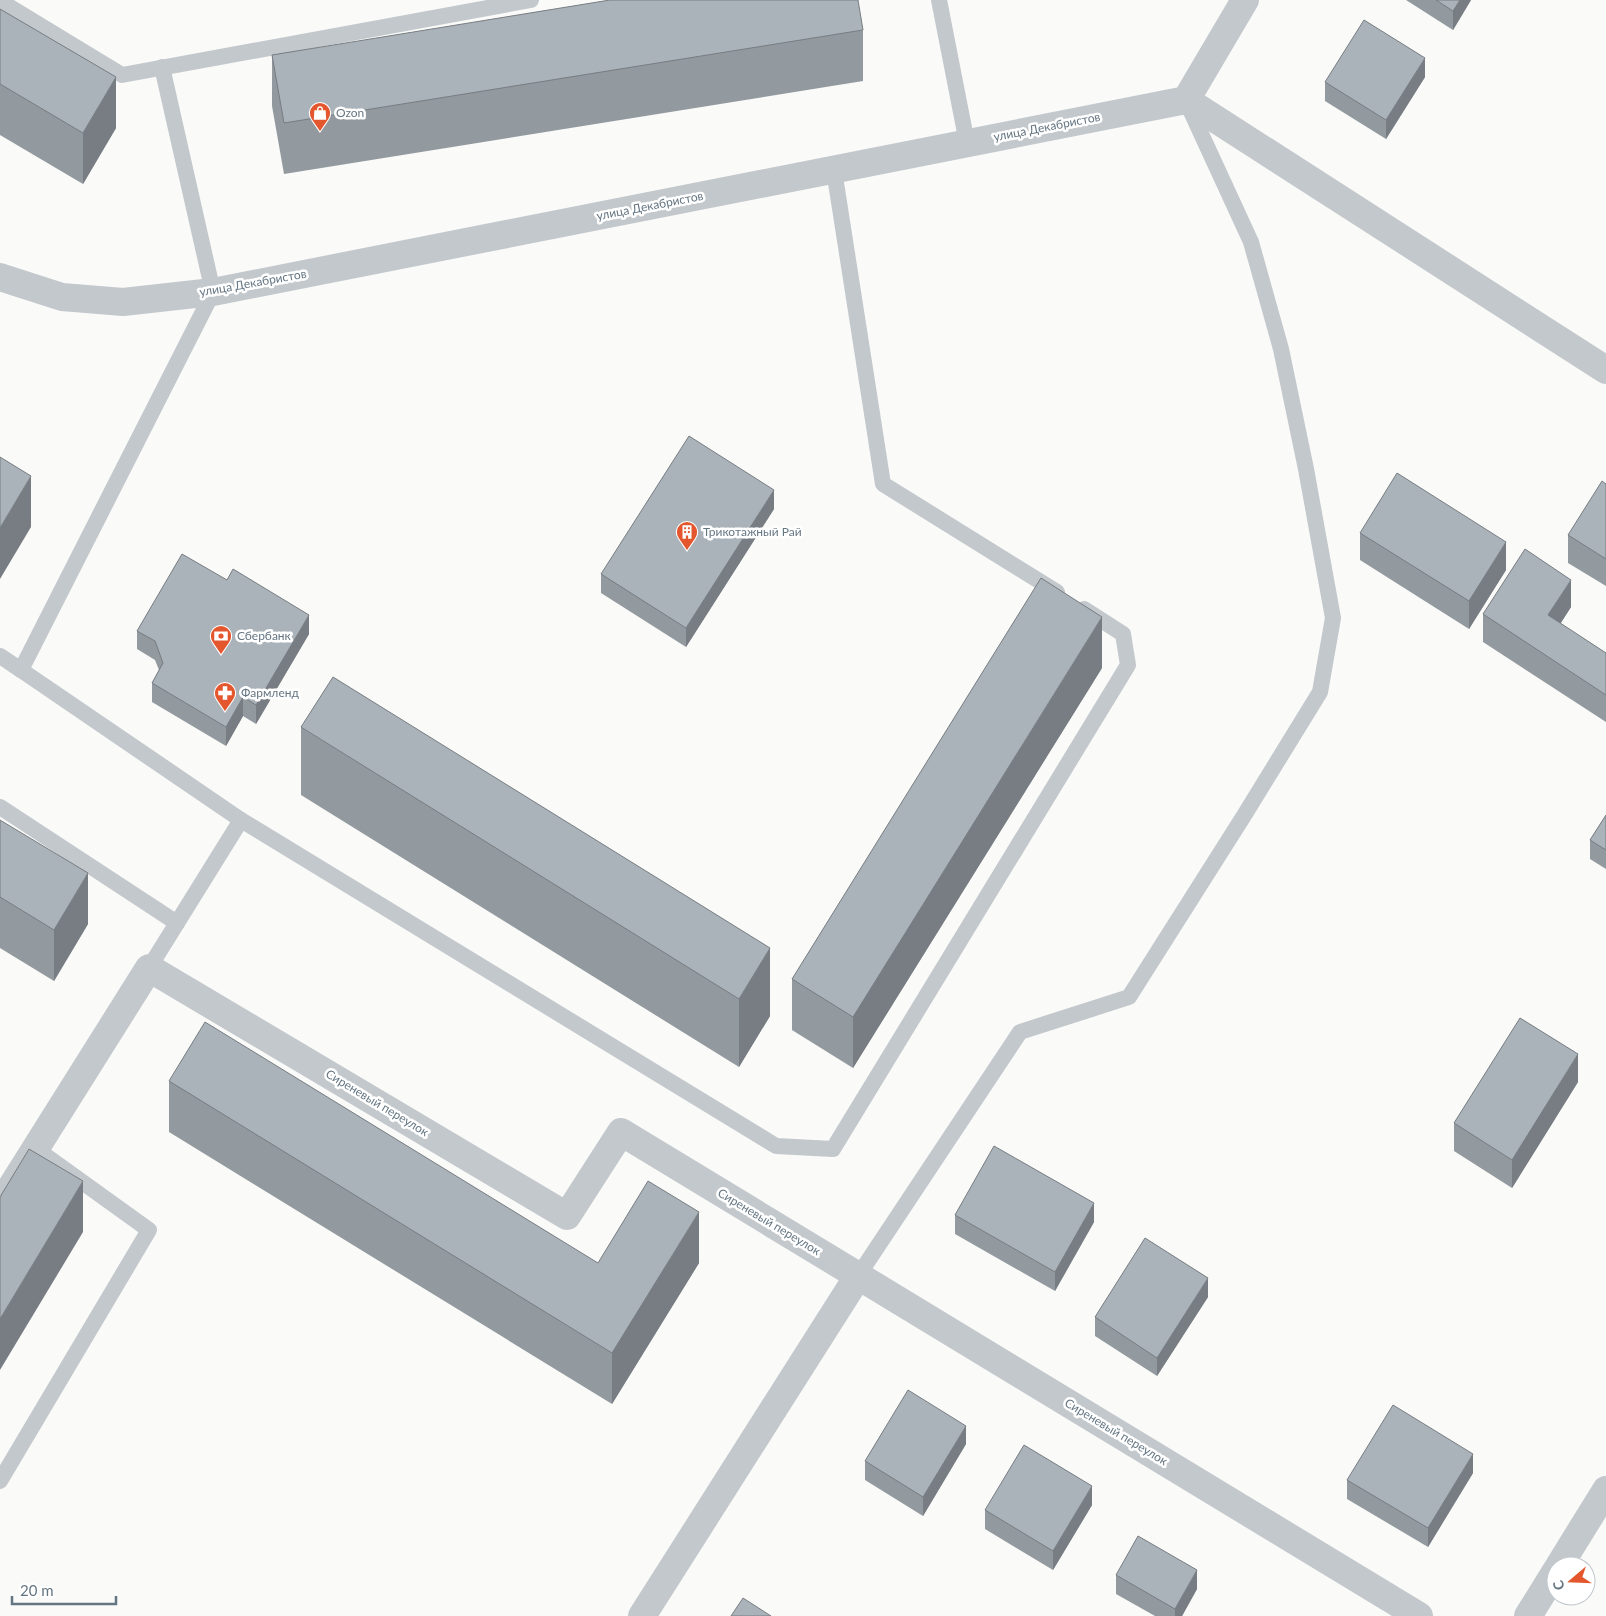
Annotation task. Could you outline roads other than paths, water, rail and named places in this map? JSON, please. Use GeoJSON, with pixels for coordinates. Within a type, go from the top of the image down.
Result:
{"type":"FeatureCollection","features":[{"type":"Feature","properties":{"kind":"street"},"geometry":{"type":"LineString","coordinates":[[1245,0],[1186,100],[1606,370]]}},
{"type":"Feature","properties":{"kind":"street","name":"улица Декабристов"},"geometry":{"type":"LineString","coordinates":[[0,277],[62,297],[114,301],[213,292],[1186,100]]}},
{"type":"Feature","properties":{"kind":"street"},"geometry":{"type":"LineString","coordinates":[[0,1205],[149,968]]}},
{"type":"Feature","properties":{"kind":"street","name":"Сиреневый переулок"},"geometry":{"type":"LineString","coordinates":[[149,968],[567,1216],[621,1132],[1419,1616]]}},
{"type":"Feature","properties":{"kind":"street"},"geometry":{"type":"LineString","coordinates":[[642,1616],[858,1276]]}},
{"type":"Feature","properties":{"kind":"street"},"geometry":{"type":"LineString","coordinates":[[1565,1556],[1606,1490]]}},
{"type":"Feature","properties":{"kind":"street"},"geometry":{"type":"LineString","coordinates":[[1528,1616],[1546,1587]]}},
{"type":"Feature","properties":{"kind":"lane"},"geometry":{"type":"LineString","coordinates":[[0,1],[122,75],[531,0]]}},
{"type":"Feature","properties":{"kind":"lane"},"geometry":{"type":"LineString","coordinates":[[939,0],[967,143]]}},
{"type":"Feature","properties":{"kind":"lane"},"geometry":{"type":"LineString","coordinates":[[21,670],[213,292],[162,68]]}},
{"type":"Feature","properties":{"kind":"lane"},"geometry":{"type":"LineString","coordinates":[[858,1276],[1020,1032],[1129,997],[1320,692],[1332,618],[1306,469],[1280,349],[1251,242],[1186,100]]}},
{"type":"Feature","properties":{"kind":"lane"},"geometry":{"type":"LineString","coordinates":[[0,656],[241,820],[776,1146],[833,1149],[1128,665],[1123,634],[883,484],[834,170]]}},
{"type":"Feature","properties":{"kind":"lane"},"geometry":{"type":"LineString","coordinates":[[0,807],[177,923]]}},
{"type":"Feature","properties":{"kind":"lane"},"geometry":{"type":"LineString","coordinates":[[149,968],[241,820]]}},
{"type":"Feature","properties":{"kind":"lane"},"geometry":{"type":"LineString","coordinates":[[0,1481],[149,1230],[35,1148]]}},
{"type":"Feature","properties":{"kind":"place","name":"Ozon"},"geometry":{"type":"Point","coordinates":[320,132]}},
{"type":"Feature","properties":{"kind":"place","name":"Трикотажный Рай"},"geometry":{"type":"Point","coordinates":[687,551]}},
{"type":"Feature","properties":{"kind":"place","name":"Сбербанк"},"geometry":{"type":"Point","coordinates":[221,655]}},
{"type":"Feature","properties":{"kind":"place","name":"Фармленд"},"geometry":{"type":"Point","coordinates":[225,712]}}]}
